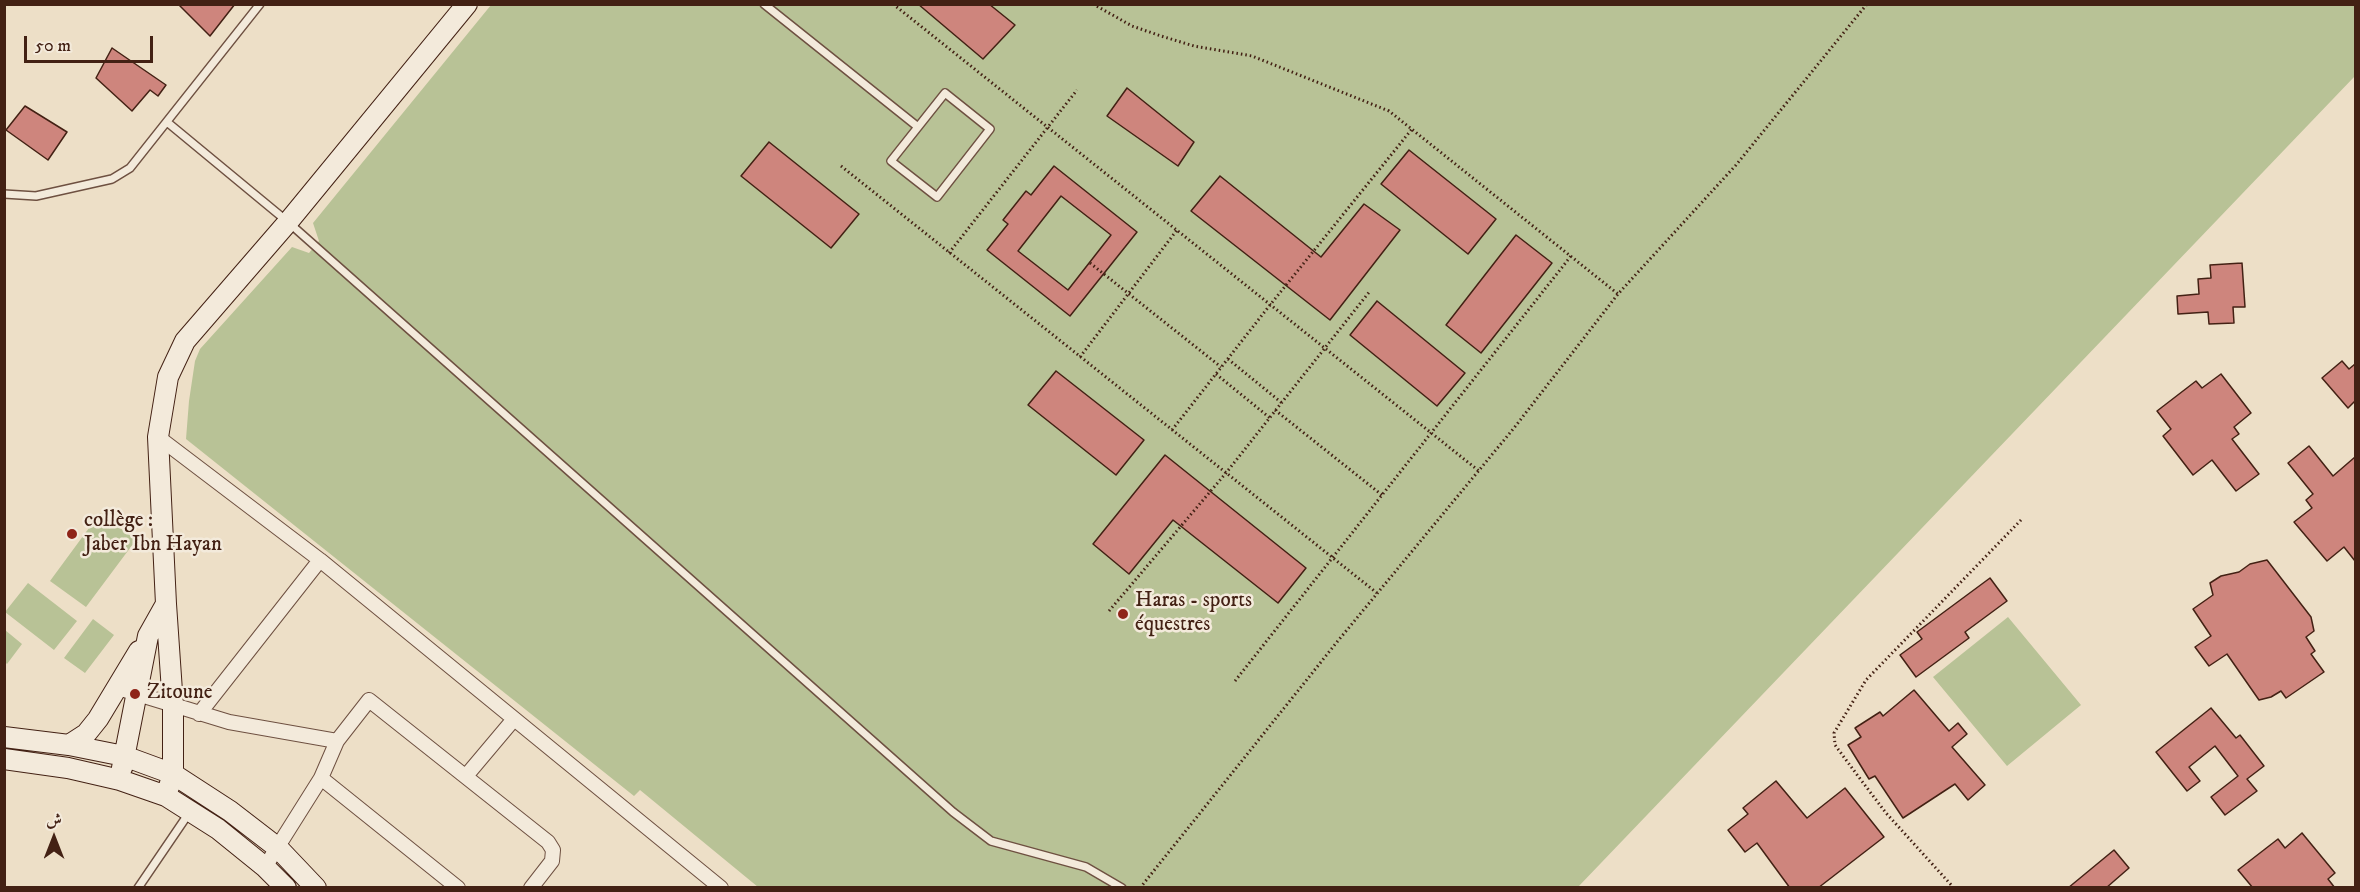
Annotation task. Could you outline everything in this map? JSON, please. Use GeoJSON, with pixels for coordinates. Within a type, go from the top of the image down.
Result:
{"type":"FeatureCollection","features":[{"type":"Feature","properties":{"kind":"main road"},"geometry":{"type":"LineString","coordinates":[[166,796],[173,774],[173,706],[158,436],[168,377],[185,341],[288,222],[468,4]]}},
{"type":"Feature","properties":{"kind":"main road"},"geometry":{"type":"LineString","coordinates":[[120,780],[124,756],[127,691],[148,636],[166,604]]}},
{"type":"Feature","properties":{"kind":"main road"},"geometry":{"type":"LineString","coordinates":[[69,745],[86,734],[127,691]]}},
{"type":"Feature","properties":{"kind":"main road"},"geometry":{"type":"LineString","coordinates":[[4,737],[69,745],[124,756],[173,774],[231,811],[278,848],[316,888]]}},
{"type":"Feature","properties":{"kind":"main road"},"geometry":{"type":"LineString","coordinates":[[4,759],[68,768],[120,780],[166,796],[218,830],[265,867],[286,888]]}},
{"type":"Feature","properties":{"kind":"street"},"geometry":{"type":"LineString","coordinates":[[158,436],[320,560],[718,887]]}},
{"type":"Feature","properties":{"kind":"street"},"geometry":{"type":"LineString","coordinates":[[199,714],[320,560]]}},
{"type":"Feature","properties":{"kind":"street"},"geometry":{"type":"LineString","coordinates":[[127,691],[199,714],[258,729],[337,741]]}},
{"type":"Feature","properties":{"kind":"street"},"geometry":{"type":"LineString","coordinates":[[265,867],[321,778],[337,741],[369,700],[548,842],[553,850],[552,861],[531,888]]}},
{"type":"Feature","properties":{"kind":"street"},"geometry":{"type":"LineString","coordinates":[[466,776],[514,719]]}},
{"type":"Feature","properties":{"kind":"street"},"geometry":{"type":"LineString","coordinates":[[321,778],[458,888]]}},
{"type":"Feature","properties":{"kind":"lane"},"geometry":{"type":"LineString","coordinates":[[4,194],[36,196],[112,179],[130,168],[260,4]]}},
{"type":"Feature","properties":{"kind":"lane"},"geometry":{"type":"LineString","coordinates":[[764,4],[918,127]]}},
{"type":"Feature","properties":{"kind":"lane"},"geometry":{"type":"LineString","coordinates":[[945,93],[990,129],[937,197],[891,161],[918,127],[945,93]]}},
{"type":"Feature","properties":{"kind":"lane"},"geometry":{"type":"LineString","coordinates":[[167,122],[288,222],[953,812],[991,841],[1086,867],[1122,888]]}},
{"type":"Feature","properties":{"kind":"lane"},"geometry":{"type":"LineString","coordinates":[[138,888],[190,811]]}},
{"type":"Feature","properties":{"kind":"path"},"geometry":{"type":"LineString","coordinates":[[893,4],[1479,471]]}},
{"type":"Feature","properties":{"kind":"path"},"geometry":{"type":"LineString","coordinates":[[1093,4],[1132,26],[1194,46],[1252,56],[1277,64],[1389,111],[1618,294]]}},
{"type":"Feature","properties":{"kind":"path"},"geometry":{"type":"LineString","coordinates":[[1140,888],[1377,593],[1479,471],[1618,294],[1736,165],[1867,4]]}},
{"type":"Feature","properties":{"kind":"path"},"geometry":{"type":"LineString","coordinates":[[949,253],[1077,90]]}},
{"type":"Feature","properties":{"kind":"path"},"geometry":{"type":"LineString","coordinates":[[1172,430],[1412,129]]}},
{"type":"Feature","properties":{"kind":"path"},"geometry":{"type":"LineString","coordinates":[[841,166],[1377,593]]}},
{"type":"Feature","properties":{"kind":"path"},"geometry":{"type":"LineString","coordinates":[[1080,357],[1177,230]]}},
{"type":"Feature","properties":{"kind":"path"},"geometry":{"type":"LineString","coordinates":[[1235,681],[1571,256]]}},
{"type":"Feature","properties":{"kind":"path"},"geometry":{"type":"LineString","coordinates":[[1090,263],[1221,368]]}},
{"type":"Feature","properties":{"kind":"path"},"geometry":{"type":"LineString","coordinates":[[1109,611],[1226,473],[1370,291]]}},
{"type":"Feature","properties":{"kind":"path"},"geometry":{"type":"LineString","coordinates":[[1228,359],[1282,403]]}},
{"type":"Feature","properties":{"kind":"path"},"geometry":{"type":"LineString","coordinates":[[1216,374],[1270,418]]}},
{"type":"Feature","properties":{"kind":"path"},"geometry":{"type":"LineString","coordinates":[[1275,410],[1382,495]]}},
{"type":"Feature","properties":{"kind":"path"},"geometry":{"type":"LineString","coordinates":[[1953,888],[1886,813],[1835,745],[1834,733],[1866,680],[2022,519]]}},
{"type":"Feature","properties":{"kind":"green space","name":"Haras - sports équestres"},"geometry":{"type":"Polygon","coordinates":[[[491,5],[2355,5],[2355,76],[1578,887],[758,887],[640,790],[634,796],[186,439],[195,361],[200,349],[292,247],[309,253],[319,241],[313,223],[491,5]]]}},
{"type":"Feature","properties":{"kind":"green space"},"geometry":{"type":"Polygon","coordinates":[[[100,513],[136,540],[86,607],[50,581],[100,513]]]}},
{"type":"Feature","properties":{"kind":"green space"},"geometry":{"type":"Polygon","coordinates":[[[28,583],[77,621],[54,650],[5,612],[28,583]]]}},
{"type":"Feature","properties":{"kind":"green space"},"geometry":{"type":"Polygon","coordinates":[[[2008,617],[2081,705],[2007,766],[1933,677],[2008,617]]]}},
{"type":"Feature","properties":{"kind":"green space"},"geometry":{"type":"Polygon","coordinates":[[[93,619],[114,635],[85,673],[64,658],[93,619]]]}},
{"type":"Feature","properties":{"kind":"green space"},"geometry":{"type":"Polygon","coordinates":[[[5,630],[22,644],[7,664],[5,662],[5,630]]]}},
{"type":"Feature","properties":{"kind":"building"},"geometry":{"type":"Polygon","coordinates":[[[178,4],[235,4],[210,36],[178,4]]]}},
{"type":"Feature","properties":{"kind":"building"},"geometry":{"type":"Polygon","coordinates":[[[918,4],[989,4],[1015,25],[983,59],[918,4]]]}},
{"type":"Feature","properties":{"kind":"building"},"geometry":{"type":"Polygon","coordinates":[[[112,48],[166,85],[158,96],[150,90],[132,111],[96,78],[112,48]]]}},
{"type":"Feature","properties":{"kind":"building"},"geometry":{"type":"Polygon","coordinates":[[[1127,88],[1194,142],[1178,166],[1107,116],[1127,88]]]}},
{"type":"Feature","properties":{"kind":"building"},"geometry":{"type":"Polygon","coordinates":[[[25,106],[67,132],[48,160],[6,130],[25,106]]]}},
{"type":"Feature","properties":{"kind":"building"},"geometry":{"type":"Polygon","coordinates":[[[769,142],[859,214],[831,248],[741,176],[769,142]]]}},
{"type":"Feature","properties":{"kind":"building"},"geometry":{"type":"Polygon","coordinates":[[[1409,150],[1496,219],[1468,254],[1381,184],[1409,150]]]}},
{"type":"Feature","properties":{"kind":"building"},"geometry":{"type":"Polygon","coordinates":[[[1054,166],[1137,232],[1070,316],[987,250],[1008,224],[1003,220],[1026,191],[1031,195],[1054,166]],[[1061,196],[1018,251],[1068,290],[1111,235],[1061,196]]]}},
{"type":"Feature","properties":{"kind":"building"},"geometry":{"type":"Polygon","coordinates":[[[1220,176],[1321,257],[1364,204],[1400,230],[1330,320],[1191,211],[1220,176]]]}},
{"type":"Feature","properties":{"kind":"building"},"geometry":{"type":"Polygon","coordinates":[[[1516,235],[1552,263],[1481,353],[1446,325],[1516,235]]]}},
{"type":"Feature","properties":{"kind":"building"},"geometry":{"type":"Polygon","coordinates":[[[2242,263],[2245,307],[2233,307],[2234,323],[2209,324],[2208,312],[2178,314],[2177,296],[2199,294],[2198,279],[2211,278],[2210,265],[2242,263]]]}},
{"type":"Feature","properties":{"kind":"building"},"geometry":{"type":"Polygon","coordinates":[[[1377,301],[1465,373],[1437,406],[1350,335],[1377,301]]]}},
{"type":"Feature","properties":{"kind":"building"},"geometry":{"type":"Polygon","coordinates":[[[2342,361],[2349,369],[2355,364],[2355,401],[2348,408],[2322,378],[2342,361]]]}},
{"type":"Feature","properties":{"kind":"building"},"geometry":{"type":"Polygon","coordinates":[[[1056,371],[1144,440],[1116,475],[1028,405],[1056,371]]]}},
{"type":"Feature","properties":{"kind":"building"},"geometry":{"type":"Polygon","coordinates":[[[2221,374],[2251,413],[2234,427],[2239,434],[2232,439],[2259,474],[2236,491],[2212,460],[2193,475],[2163,436],[2171,429],[2157,411],[2196,381],[2202,388],[2221,374]]]}},
{"type":"Feature","properties":{"kind":"building"},"geometry":{"type":"Polygon","coordinates":[[[2309,446],[2333,476],[2355,457],[2355,561],[2344,547],[2327,561],[2294,522],[2312,508],[2306,500],[2313,494],[2288,463],[2309,446]]]}},
{"type":"Feature","properties":{"kind":"building"},"geometry":{"type":"Polygon","coordinates":[[[1165,455],[1306,568],[1278,603],[1173,520],[1129,574],[1093,544],[1165,455]]]}},
{"type":"Feature","properties":{"kind":"building"},"geometry":{"type":"Polygon","coordinates":[[[2267,560],[2311,617],[2314,631],[2306,637],[2315,651],[2311,654],[2324,672],[2286,698],[2281,691],[2259,700],[2227,654],[2209,666],[2195,647],[2211,636],[2193,609],[2213,595],[2210,583],[2221,576],[2239,572],[2250,564],[2267,560]]]}},
{"type":"Feature","properties":{"kind":"building"},"geometry":{"type":"Polygon","coordinates":[[[1990,578],[2007,601],[1965,632],[1969,638],[1916,677],[1900,655],[1922,639],[1917,632],[1990,578]]]}},
{"type":"Feature","properties":{"kind":"building"},"geometry":{"type":"Polygon","coordinates":[[[1914,690],[1949,731],[1958,723],[1967,734],[1952,747],[1985,785],[1968,800],[1955,784],[1903,818],[1875,776],[1869,779],[1848,745],[1861,737],[1855,728],[1880,712],[1883,716],[1914,690]]]}},
{"type":"Feature","properties":{"kind":"building"},"geometry":{"type":"Polygon","coordinates":[[[2211,708],[2236,738],[2240,735],[2264,766],[2247,779],[2257,791],[2225,815],[2211,797],[2238,776],[2215,746],[2189,767],[2200,781],[2187,791],[2156,752],[2211,708]]]}},
{"type":"Feature","properties":{"kind":"building"},"geometry":{"type":"Polygon","coordinates":[[[1776,781],[1807,818],[1845,788],[1884,837],[1818,888],[1790,888],[1757,843],[1745,852],[1728,830],[1748,814],[1743,808],[1776,781]]]}},
{"type":"Feature","properties":{"kind":"building"},"geometry":{"type":"Polygon","coordinates":[[[2302,833],[2335,873],[2328,879],[2335,888],[2253,888],[2238,870],[2278,839],[2285,848],[2302,833]]]}},
{"type":"Feature","properties":{"kind":"building"},"geometry":{"type":"Polygon","coordinates":[[[2114,850],[2129,868],[2106,888],[2068,888],[2114,850]]]}},
{"type":"Feature","properties":{"kind":"place","name":"collège : Jaber Ibn Hayan"},"geometry":{"type":"Point","coordinates":[72,534]}},
{"type":"Feature","properties":{"kind":"place","name":"Haras - sports équestres"},"geometry":{"type":"Point","coordinates":[1123,614]}},
{"type":"Feature","properties":{"kind":"place","name":"Zitoune"},"geometry":{"type":"Point","coordinates":[135,694]}}]}
